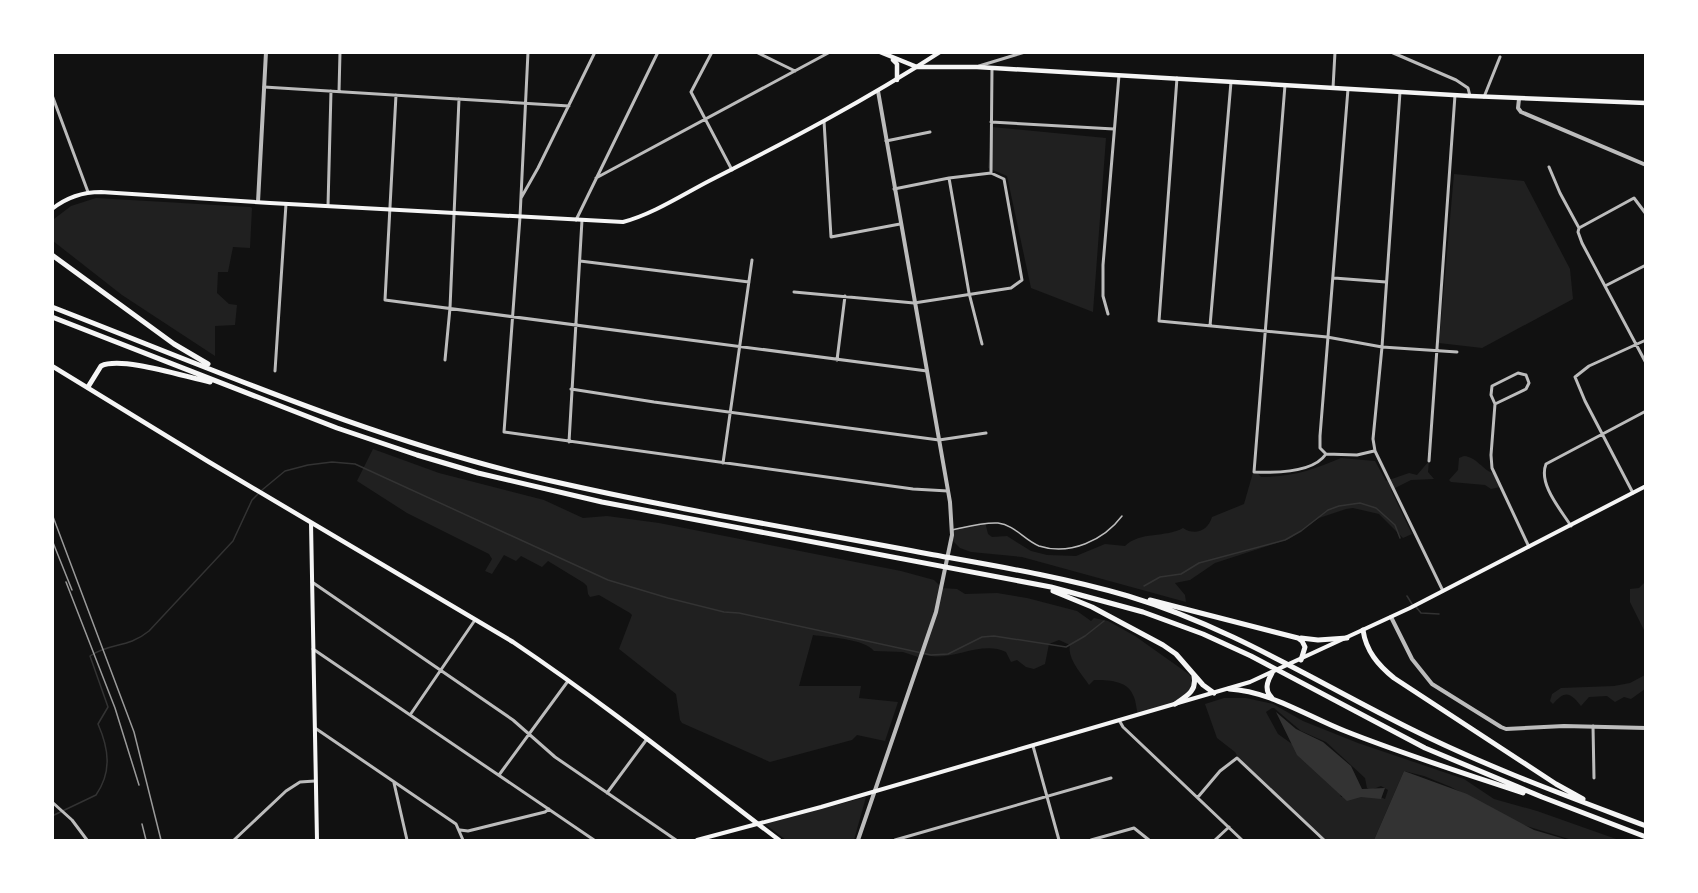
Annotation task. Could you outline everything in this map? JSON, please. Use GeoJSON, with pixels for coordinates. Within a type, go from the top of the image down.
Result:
{"type":"FeatureCollection","features":[{"type":"Feature","properties":{"kind":"highway"},"geometry":{"type":"LineString","coordinates":[[52,255],[174,344],[227,375]]}},
{"type":"Feature","properties":{"kind":"highway"},"geometry":{"type":"LineString","coordinates":[[52,307],[384,434],[465,459],[536,477],[641,499],[1045,575],[1197,610],[1298,638],[1318,640],[1347,638]]}},
{"type":"Feature","properties":{"kind":"highway"},"geometry":{"type":"LineString","coordinates":[[52,317],[377,442],[499,478],[592,500],[1038,585],[1143,612],[1203,634],[1259,660],[1425,747],[1573,810]]}},
{"type":"Feature","properties":{"kind":"highway"},"geometry":{"type":"LineString","coordinates":[[88,387],[101,366],[116,363],[133,364],[229,387]]}},
{"type":"Feature","properties":{"kind":"highway"},"geometry":{"type":"LineString","coordinates":[[1038,585],[1092,607],[1163,645],[1176,654],[1203,685],[1214,693]]}},
{"type":"Feature","properties":{"kind":"highway"},"geometry":{"type":"LineString","coordinates":[[1116,593],[1197,621],[1271,654],[1395,721],[1453,749],[1646,826]]}},
{"type":"Feature","properties":{"kind":"highway"},"geometry":{"type":"LineString","coordinates":[[1363,630],[1373,656],[1394,678],[1556,784],[1594,806]]}},
{"type":"Feature","properties":{"kind":"highway"},"geometry":{"type":"LineString","coordinates":[[1298,638],[1305,647],[1300,660]]}},
{"type":"Feature","properties":{"kind":"highway"},"geometry":{"type":"LineString","coordinates":[[1272,673],[1267,682],[1266,691],[1275,701]]}},
{"type":"Feature","properties":{"kind":"highway"},"geometry":{"type":"LineString","coordinates":[[1175,704],[1194,688],[1194,674]]}},
{"type":"Feature","properties":{"kind":"highway"},"geometry":{"type":"LineString","coordinates":[[1228,689],[1257,693],[1342,730],[1646,837]]}},
{"type":"Feature","properties":{"kind":"main road"},"geometry":{"type":"LineString","coordinates":[[880,52],[917,67],[977,67],[1519,99],[1646,103]]}},
{"type":"Feature","properties":{"kind":"main road"},"geometry":{"type":"LineString","coordinates":[[52,209],[68,198],[88,192],[613,222],[633,219],[732,170],[878,91],[940,52]]}},
{"type":"Feature","properties":{"kind":"main road"},"geometry":{"type":"LineString","coordinates":[[892,58],[897,64],[897,80]]}},
{"type":"Feature","properties":{"kind":"main road"},"geometry":{"type":"LineString","coordinates":[[52,366],[311,523],[476,619],[568,681],[779,840]]}},
{"type":"Feature","properties":{"kind":"main road"},"geometry":{"type":"LineString","coordinates":[[697,840],[758,825],[1033,746],[1228,689],[1272,673],[1410,608],[1646,486]]}},
{"type":"Feature","properties":{"kind":"main road"},"geometry":{"type":"LineString","coordinates":[[311,523],[317,840]]}},
{"type":"Feature","properties":{"kind":"street"},"geometry":{"type":"LineString","coordinates":[[258,202],[266,52]]}},
{"type":"Feature","properties":{"kind":"street"},"geometry":{"type":"LineString","coordinates":[[339,92],[340,52]]}},
{"type":"Feature","properties":{"kind":"street"},"geometry":{"type":"LineString","coordinates":[[528,52],[520,217],[504,432],[913,489],[948,491]]}},
{"type":"Feature","properties":{"kind":"street"},"geometry":{"type":"LineString","coordinates":[[520,198],[538,168],[595,52]]}},
{"type":"Feature","properties":{"kind":"street"},"geometry":{"type":"LineString","coordinates":[[576,220],[658,52]]}},
{"type":"Feature","properties":{"kind":"street"},"geometry":{"type":"LineString","coordinates":[[712,52],[691,93],[732,170]]}},
{"type":"Feature","properties":{"kind":"street"},"geometry":{"type":"LineString","coordinates":[[756,52],[795,71]]}},
{"type":"Feature","properties":{"kind":"street"},"geometry":{"type":"LineString","coordinates":[[596,178],[830,52]]}},
{"type":"Feature","properties":{"kind":"street"},"geometry":{"type":"LineString","coordinates":[[977,67],[1025,52]]}},
{"type":"Feature","properties":{"kind":"street"},"geometry":{"type":"LineString","coordinates":[[1333,88],[1335,52]]}},
{"type":"Feature","properties":{"kind":"street"},"geometry":{"type":"LineString","coordinates":[[1391,52],[1456,80],[1468,88],[1470,96]]}},
{"type":"Feature","properties":{"kind":"street"},"geometry":{"type":"LineString","coordinates":[[1484,97],[1500,57]]}},
{"type":"Feature","properties":{"kind":"street"},"geometry":{"type":"LineString","coordinates":[[991,173],[992,68]]}},
{"type":"Feature","properties":{"kind":"street"},"geometry":{"type":"LineString","coordinates":[[1108,314],[1103,297],[1103,265],[1119,75]]}},
{"type":"Feature","properties":{"kind":"street"},"geometry":{"type":"LineString","coordinates":[[1177,78],[1160,321],[1327,337],[1382,347],[1458,352]]}},
{"type":"Feature","properties":{"kind":"street"},"geometry":{"type":"LineString","coordinates":[[1210,326],[1231,82]]}},
{"type":"Feature","properties":{"kind":"street"},"geometry":{"type":"LineString","coordinates":[[1285,85],[1275,187],[1267,331],[1254,472],[1285,471],[1308,466],[1318,462],[1326,454]]}},
{"type":"Feature","properties":{"kind":"street"},"geometry":{"type":"LineString","coordinates":[[264,87],[569,106]]}},
{"type":"Feature","properties":{"kind":"street"},"geometry":{"type":"LineString","coordinates":[[1348,89],[1320,448],[1326,454],[1357,455],[1375,451]]}},
{"type":"Feature","properties":{"kind":"street"},"geometry":{"type":"LineString","coordinates":[[859,840],[922,656],[940,595],[952,533],[948,491],[878,91]]}},
{"type":"Feature","properties":{"kind":"street"},"geometry":{"type":"LineString","coordinates":[[328,206],[332,92]]}},
{"type":"Feature","properties":{"kind":"street"},"geometry":{"type":"LineString","coordinates":[[1400,92],[1382,347],[1375,411],[1375,451],[1443,591]]}},
{"type":"Feature","properties":{"kind":"street"},"geometry":{"type":"LineString","coordinates":[[52,95],[88,192]]}},
{"type":"Feature","properties":{"kind":"street"},"geometry":{"type":"LineString","coordinates":[[396,95],[385,300],[927,371]]}},
{"type":"Feature","properties":{"kind":"street"},"geometry":{"type":"LineString","coordinates":[[1429,461],[1455,95]]}},
{"type":"Feature","properties":{"kind":"street"},"geometry":{"type":"LineString","coordinates":[[445,360],[450,308],[459,99]]}},
{"type":"Feature","properties":{"kind":"street"},"geometry":{"type":"LineString","coordinates":[[1519,99],[1518,108],[1521,112],[1646,165]]}},
{"type":"Feature","properties":{"kind":"street"},"geometry":{"type":"LineString","coordinates":[[824,120],[831,237],[900,224]]}},
{"type":"Feature","properties":{"kind":"street"},"geometry":{"type":"LineString","coordinates":[[991,122],[1114,129]]}},
{"type":"Feature","properties":{"kind":"street"},"geometry":{"type":"LineString","coordinates":[[886,141],[930,132]]}},
{"type":"Feature","properties":{"kind":"street"},"geometry":{"type":"LineString","coordinates":[[1549,167],[1560,194],[1579,228],[1582,243],[1646,363]]}},
{"type":"Feature","properties":{"kind":"street"},"geometry":{"type":"LineString","coordinates":[[794,292],[914,303],[1011,288],[1022,280],[1004,179],[991,173],[949,178],[894,189]]}},
{"type":"Feature","properties":{"kind":"street"},"geometry":{"type":"LineString","coordinates":[[949,178],[969,293],[982,344]]}},
{"type":"Feature","properties":{"kind":"street"},"geometry":{"type":"LineString","coordinates":[[1579,228],[1634,198],[1646,214]]}},
{"type":"Feature","properties":{"kind":"street"},"geometry":{"type":"LineString","coordinates":[[275,371],[286,204]]}},
{"type":"Feature","properties":{"kind":"street"},"geometry":{"type":"LineString","coordinates":[[568,442],[582,220]]}},
{"type":"Feature","properties":{"kind":"street"},"geometry":{"type":"LineString","coordinates":[[723,463],[752,260]]}},
{"type":"Feature","properties":{"kind":"street"},"geometry":{"type":"LineString","coordinates":[[579,261],[749,282]]}},
{"type":"Feature","properties":{"kind":"street"},"geometry":{"type":"LineString","coordinates":[[1605,286],[1646,265]]}},
{"type":"Feature","properties":{"kind":"street"},"geometry":{"type":"LineString","coordinates":[[1334,278],[1386,282]]}},
{"type":"Feature","properties":{"kind":"street"},"geometry":{"type":"LineString","coordinates":[[837,360],[845,296]]}},
{"type":"Feature","properties":{"kind":"street"},"geometry":{"type":"LineString","coordinates":[[1633,493],[1575,379],[1589,366],[1646,340]]}},
{"type":"Feature","properties":{"kind":"street"},"geometry":{"type":"LineString","coordinates":[[1495,404],[1526,389],[1529,383],[1526,375],[1518,373],[1492,386],[1491,395],[1495,404],[1491,455],[1492,468],[1529,547]]}},
{"type":"Feature","properties":{"kind":"street"},"geometry":{"type":"LineString","coordinates":[[572,389],[939,440],[986,433]]}},
{"type":"Feature","properties":{"kind":"street"},"geometry":{"type":"LineString","coordinates":[[1571,526],[1546,484],[1544,473],[1546,464],[1646,411]]}},
{"type":"Feature","properties":{"kind":"street"},"geometry":{"type":"LineString","coordinates":[[312,582],[530,733],[555,757],[676,840]]}},
{"type":"Feature","properties":{"kind":"street"},"geometry":{"type":"LineString","coordinates":[[1391,616],[1412,659],[1432,684],[1501,727],[1506,729],[1593,726],[1646,728]]}},
{"type":"Feature","properties":{"kind":"street"},"geometry":{"type":"LineString","coordinates":[[410,715],[476,619]]}},
{"type":"Feature","properties":{"kind":"street"},"geometry":{"type":"LineString","coordinates":[[313,649],[594,840]]}},
{"type":"Feature","properties":{"kind":"street"},"geometry":{"type":"LineString","coordinates":[[499,775],[568,681]]}},
{"type":"Feature","properties":{"kind":"street"},"geometry":{"type":"LineString","coordinates":[[1119,720],[1123,727],[1242,840]]}},
{"type":"Feature","properties":{"kind":"street"},"geometry":{"type":"LineString","coordinates":[[1593,726],[1594,778]]}},
{"type":"Feature","properties":{"kind":"street"},"geometry":{"type":"LineString","coordinates":[[315,728],[456,824],[463,840]]}},
{"type":"Feature","properties":{"kind":"street"},"geometry":{"type":"LineString","coordinates":[[607,793],[647,739]]}},
{"type":"Feature","properties":{"kind":"street"},"geometry":{"type":"LineString","coordinates":[[1033,746],[1059,840]]}},
{"type":"Feature","properties":{"kind":"street"},"geometry":{"type":"LineString","coordinates":[[1198,797],[1220,771],[1235,758],[1240,760],[1324,840]]}},
{"type":"Feature","properties":{"kind":"street"},"geometry":{"type":"LineString","coordinates":[[895,840],[1111,778]]}},
{"type":"Feature","properties":{"kind":"street"},"geometry":{"type":"LineString","coordinates":[[234,840],[286,791],[300,782],[315,781]]}},
{"type":"Feature","properties":{"kind":"street"},"geometry":{"type":"LineString","coordinates":[[394,781],[407,840]]}},
{"type":"Feature","properties":{"kind":"street"},"geometry":{"type":"LineString","coordinates":[[52,802],[68,816],[87,840]]}},
{"type":"Feature","properties":{"kind":"street"},"geometry":{"type":"LineString","coordinates":[[460,830],[468,831],[545,812],[549,809]]}},
{"type":"Feature","properties":{"kind":"street"},"geometry":{"type":"LineString","coordinates":[[1215,840],[1229,827]]}},
{"type":"Feature","properties":{"kind":"street"},"geometry":{"type":"LineString","coordinates":[[1093,840],[1134,828],[1149,840]]}},
{"type":"Feature","properties":{"kind":"lane"},"geometry":{"type":"LineString","coordinates":[[952,533],[998,523],[1010,526],[1039,546],[1062,548],[1092,542],[1114,526],[1122,516]]}},
{"type":"Feature","properties":{"kind":"shaded area"},"geometry":{"type":"Polygon","coordinates":[[[992,127],[1106,138],[1093,312],[1031,288],[1007,176],[988,168],[992,127]]]}},
{"type":"Feature","properties":{"kind":"shaded area"},"geometry":{"type":"Polygon","coordinates":[[[1454,174],[1524,181],[1570,269],[1573,299],[1482,348],[1439,343],[1454,174]]]}},
{"type":"Feature","properties":{"kind":"shaded area"},"geometry":{"type":"Polygon","coordinates":[[[96,198],[252,208],[250,248],[233,247],[228,272],[218,272],[217,293],[229,304],[237,305],[235,325],[215,326],[215,356],[122,295],[53,241],[54,219],[71,206],[96,198]]]}},
{"type":"Feature","properties":{"kind":"shaded area"},"geometry":{"type":"Polygon","coordinates":[[[373,449],[439,473],[544,500],[583,518],[607,516],[659,523],[901,571],[934,580],[942,588],[957,589],[965,594],[997,593],[1077,611],[1091,621],[1094,618],[1108,621],[1135,636],[1190,675],[1198,688],[1170,705],[1138,714],[1134,697],[1126,686],[1099,680],[1094,680],[1089,685],[1073,661],[1070,645],[1059,640],[1049,644],[1045,664],[1034,669],[1026,667],[1017,660],[1011,662],[1006,652],[996,649],[986,648],[943,656],[922,654],[918,657],[903,652],[874,651],[855,641],[813,635],[799,686],[861,686],[859,698],[898,702],[885,741],[857,735],[852,740],[770,762],[682,723],[676,694],[619,649],[632,615],[630,613],[599,595],[590,597],[584,583],[548,561],[542,567],[521,556],[516,561],[504,555],[492,574],[485,571],[492,559],[489,554],[407,513],[357,481],[373,449]]]}},
{"type":"Feature","properties":{"kind":"shaded area"},"geometry":{"type":"Polygon","coordinates":[[[1464,456],[1495,474],[1500,487],[1491,489],[1485,485],[1451,482],[1449,480],[1458,470],[1459,458],[1464,456]]]}},
{"type":"Feature","properties":{"kind":"shaded area"},"geometry":{"type":"Polygon","coordinates":[[[1341,458],[1375,461],[1386,481],[1409,473],[1417,475],[1429,461],[1428,472],[1434,479],[1411,480],[1391,490],[1412,534],[1403,538],[1379,514],[1353,508],[1346,509],[1319,518],[1289,539],[1215,563],[1190,580],[1175,583],[1185,595],[1186,602],[1022,557],[971,552],[960,548],[952,540],[952,529],[985,522],[988,534],[992,537],[1007,536],[1031,551],[1047,555],[1076,556],[1105,544],[1125,546],[1138,538],[1169,533],[1183,528],[1196,532],[1204,529],[1212,517],[1244,504],[1254,469],[1261,477],[1283,476],[1312,469],[1341,458]]]}},
{"type":"Feature","properties":{"kind":"shaded area"},"geometry":{"type":"Polygon","coordinates":[[[1645,582],[1645,632],[1630,602],[1630,589],[1639,588],[1645,582]]]}},
{"type":"Feature","properties":{"kind":"shaded area"},"geometry":{"type":"Polygon","coordinates":[[[1645,675],[1645,689],[1631,699],[1624,697],[1615,702],[1607,696],[1589,697],[1581,706],[1574,698],[1567,695],[1561,696],[1553,704],[1550,701],[1552,694],[1561,688],[1614,686],[1630,683],[1645,675]]]}},
{"type":"Feature","properties":{"kind":"shaded area"},"geometry":{"type":"Polygon","coordinates":[[[1224,698],[1246,698],[1273,704],[1303,721],[1358,743],[1464,779],[1494,799],[1537,811],[1619,840],[1572,840],[1520,824],[1451,787],[1404,771],[1374,840],[1322,840],[1239,759],[1235,752],[1217,738],[1205,704],[1224,698]],[[1274,708],[1266,712],[1278,734],[1292,744],[1339,791],[1341,797],[1378,796],[1385,799],[1388,790],[1381,786],[1371,790],[1367,788],[1365,778],[1326,742],[1301,731],[1274,708]]]}},
{"type":"Feature","properties":{"kind":"shaded area"},"geometry":{"type":"Polygon","coordinates":[[[1276,712],[1296,729],[1323,742],[1351,766],[1362,789],[1385,788],[1381,799],[1361,797],[1347,801],[1297,755],[1276,712]]]}},
{"type":"Feature","properties":{"kind":"shaded area"},"geometry":{"type":"Polygon","coordinates":[[[1404,771],[1467,794],[1534,830],[1568,840],[1374,840],[1404,771]]]}},
{"type":"Feature","properties":{"kind":"shaded area"},"geometry":{"type":"Polygon","coordinates":[[[866,797],[854,840],[786,840],[765,824],[866,797]]]}},
{"type":"Feature","properties":{"kind":"waterway"},"geometry":{"type":"LineString","coordinates":[[262,490],[285,471],[332,462],[355,464],[608,580],[724,612],[739,613],[931,655],[948,654],[982,637],[994,636],[1066,647],[1104,621]]}},
{"type":"Feature","properties":{"kind":"waterway"},"geometry":{"type":"LineString","coordinates":[[52,816],[96,795],[105,778],[107,769],[105,742],[98,724],[108,707],[90,656],[133,641],[149,631],[233,541],[252,500],[258,494]]}},
{"type":"Feature","properties":{"kind":"waterway"},"geometry":{"type":"LineString","coordinates":[[1144,586],[1160,577],[1181,574],[1199,563],[1285,540],[1328,510],[1339,506],[1360,503],[1376,508],[1395,525],[1400,538]]}},
{"type":"Feature","properties":{"kind":"waterway"},"geometry":{"type":"LineString","coordinates":[[1407,596],[1412,604]]}},
{"type":"Feature","properties":{"kind":"waterway"},"geometry":{"type":"LineString","coordinates":[[1416,607],[1421,613],[1439,614]]}},
{"type":"Feature","properties":{"kind":"railway"},"geometry":{"type":"LineString","coordinates":[[52,514],[134,732],[161,840]]}},
{"type":"Feature","properties":{"kind":"railway"},"geometry":{"type":"LineString","coordinates":[[52,540],[72,590]]}},
{"type":"Feature","properties":{"kind":"railway"},"geometry":{"type":"LineString","coordinates":[[66,582],[115,708],[139,785]]}},
{"type":"Feature","properties":{"kind":"railway"},"geometry":{"type":"LineString","coordinates":[[142,824],[146,840]]}}]}
